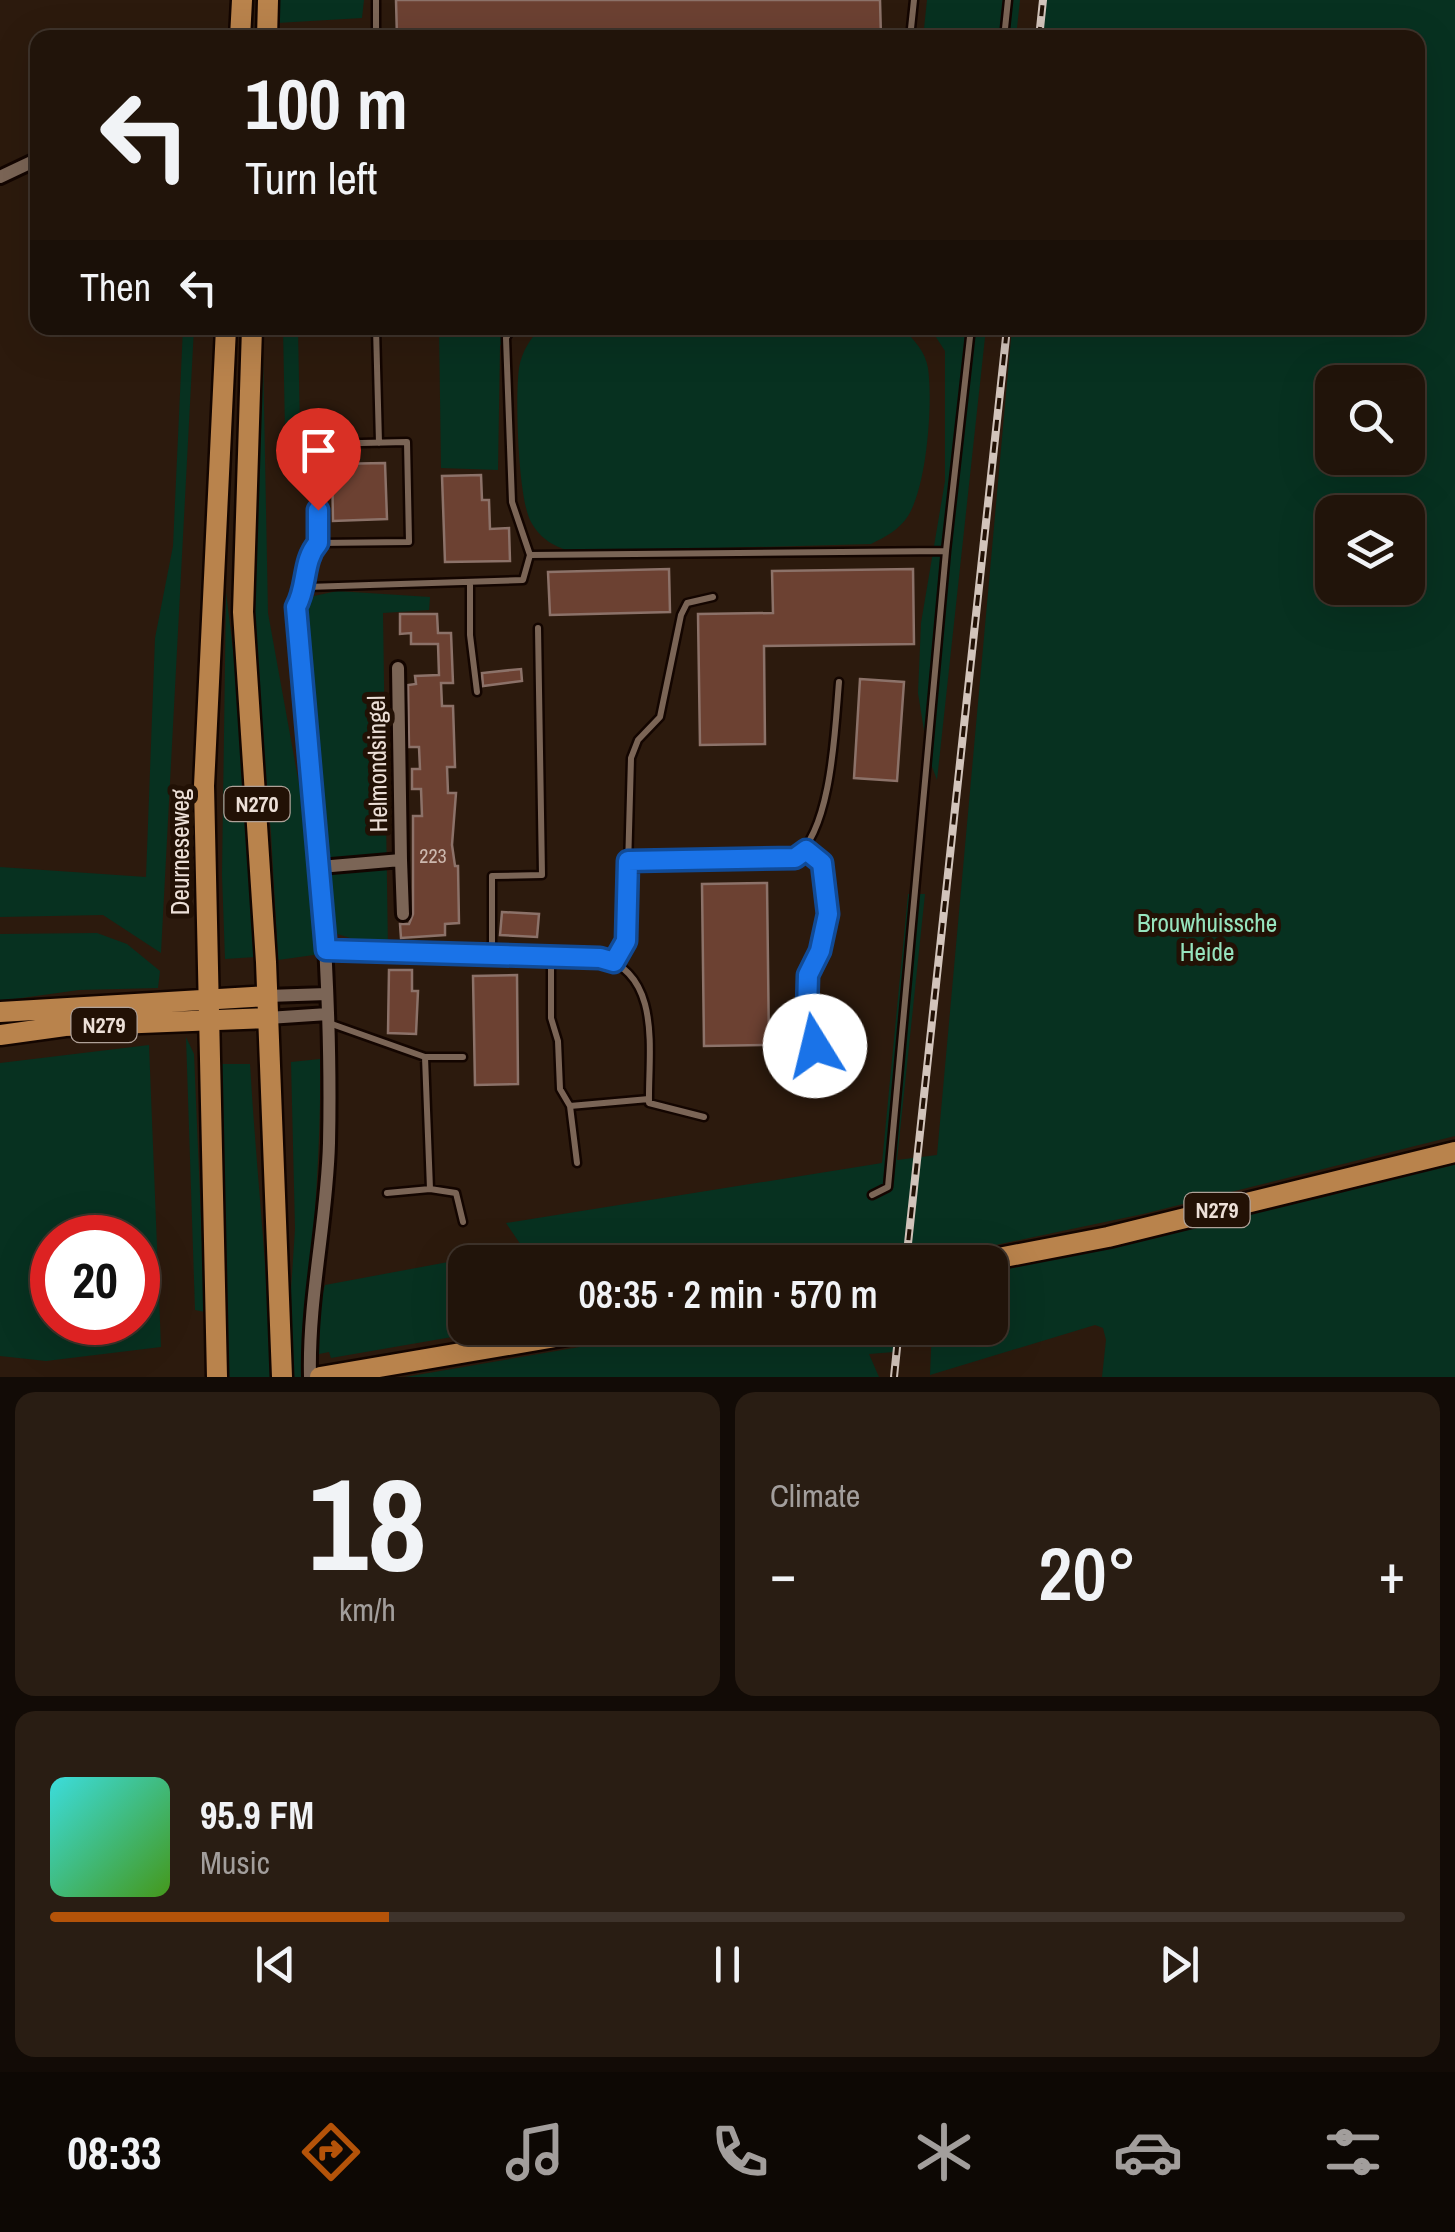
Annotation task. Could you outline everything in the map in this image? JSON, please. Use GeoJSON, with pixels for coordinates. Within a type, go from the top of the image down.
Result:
{"type":"FeatureCollection","features":[{"type":"Feature","properties":{"kind":"main road"},"geometry":{"type":"LineString","coordinates":[[240,30],[242,0]]}},
{"type":"Feature","properties":{"kind":"main road"},"geometry":{"type":"LineString","coordinates":[[267,30],[268,0]]}},
{"type":"Feature","properties":{"kind":"main road","name":"Deurneseweg"},"geometry":{"type":"LineString","coordinates":[[217,1377],[204,786],[226,335]]}},
{"type":"Feature","properties":{"kind":"main road","name":"N270"},"geometry":{"type":"LineString","coordinates":[[252,335],[243,612],[268,996],[282,1377]]}},
{"type":"Feature","properties":{"kind":"main road"},"geometry":{"type":"LineString","coordinates":[[207,998],[268,996]]}},
{"type":"Feature","properties":{"kind":"main road","name":"N279"},"geometry":{"type":"LineString","coordinates":[[0,1012],[207,998]]}},
{"type":"Feature","properties":{"kind":"main road"},"geometry":{"type":"LineString","coordinates":[[208,1022],[268,1018]]}},
{"type":"Feature","properties":{"kind":"main road","name":"N279"},"geometry":{"type":"LineString","coordinates":[[0,1035],[65,1026],[208,1022]]}},
{"type":"Feature","properties":{"kind":"main road","name":"N279"},"geometry":{"type":"LineString","coordinates":[[1008,1256],[1108,1237],[1455,1152]]}},
{"type":"Feature","properties":{"kind":"main road"},"geometry":{"type":"LineString","coordinates":[[327,1376],[508,1345]]}},
{"type":"Feature","properties":{"kind":"street"},"geometry":{"type":"LineString","coordinates":[[0,178],[30,163]]}},
{"type":"Feature","properties":{"kind":"street"},"geometry":{"type":"LineString","coordinates":[[307,587],[296,607],[326,950],[329,1145],[323,1226],[313,1287],[310,1377]]}},
{"type":"Feature","properties":{"kind":"street","name":"Helmondsingel"},"geometry":{"type":"LineString","coordinates":[[398,668],[402,914]]}},
{"type":"Feature","properties":{"kind":"street","name":"Helmondsingel"},"geometry":{"type":"LineString","coordinates":[[320,867],[401,860]]}},
{"type":"Feature","properties":{"kind":"street"},"geometry":{"type":"LineString","coordinates":[[268,996],[328,994]]}},
{"type":"Feature","properties":{"kind":"street"},"geometry":{"type":"LineString","coordinates":[[268,1018],[328,1019]]}},
{"type":"Feature","properties":{"kind":"lane"},"geometry":{"type":"LineString","coordinates":[[376,0],[376,30]]}},
{"type":"Feature","properties":{"kind":"lane"},"geometry":{"type":"LineString","coordinates":[[911,30],[914,0]]}},
{"type":"Feature","properties":{"kind":"lane"},"geometry":{"type":"LineString","coordinates":[[1005,30],[1008,0]]}},
{"type":"Feature","properties":{"kind":"lane"},"geometry":{"type":"LineString","coordinates":[[376,335],[379,443]]}},
{"type":"Feature","properties":{"kind":"lane"},"geometry":{"type":"LineString","coordinates":[[318,543],[409,542],[407,442],[316,444],[318,543],[310,553],[307,587],[523,580],[530,555],[512,502],[508,335]]}},
{"type":"Feature","properties":{"kind":"lane"},"geometry":{"type":"LineString","coordinates":[[872,1195],[888,1187],[946,551],[970,335]]}},
{"type":"Feature","properties":{"kind":"lane"},"geometry":{"type":"LineString","coordinates":[[530,555],[946,551]]}},
{"type":"Feature","properties":{"kind":"lane"},"geometry":{"type":"LineString","coordinates":[[470,582],[476,692]]}},
{"type":"Feature","properties":{"kind":"lane"},"geometry":{"type":"LineString","coordinates":[[614,962],[626,941],[631,758],[638,740],[660,717],[681,615],[687,603],[713,597]]}},
{"type":"Feature","properties":{"kind":"lane"},"geometry":{"type":"LineString","coordinates":[[492,954],[492,876],[542,875],[538,628]]}},
{"type":"Feature","properties":{"kind":"lane"},"geometry":{"type":"LineString","coordinates":[[628,861],[795,858],[806,850],[819,818],[833,748],[839,682]]}},
{"type":"Feature","properties":{"kind":"lane"},"geometry":{"type":"LineString","coordinates":[[806,850],[822,863],[828,914],[820,951],[808,975],[807,1011],[817,1076]]}},
{"type":"Feature","properties":{"kind":"lane"},"geometry":{"type":"LineString","coordinates":[[326,950],[600,958],[614,962],[637,983],[646,1002],[648,1100]]}},
{"type":"Feature","properties":{"kind":"lane"},"geometry":{"type":"LineString","coordinates":[[551,956],[551,1018],[558,1041],[560,1089],[570,1106],[576,1163]]}},
{"type":"Feature","properties":{"kind":"lane"},"geometry":{"type":"LineString","coordinates":[[328,1019],[425,1057],[463,1057]]}},
{"type":"Feature","properties":{"kind":"lane"},"geometry":{"type":"LineString","coordinates":[[425,1057],[430,1188]]}},
{"type":"Feature","properties":{"kind":"lane"},"geometry":{"type":"LineString","coordinates":[[570,1106],[648,1100],[704,1117]]}},
{"type":"Feature","properties":{"kind":"lane"},"geometry":{"type":"LineString","coordinates":[[387,1193],[430,1188],[456,1193],[463,1222]]}},
{"type":"Feature","properties":{"kind":"green space"},"geometry":{"type":"Polygon","coordinates":[[[275,0],[364,0],[362,18],[277,23],[275,0]]]}},
{"type":"Feature","properties":{"kind":"green space"},"geometry":{"type":"Polygon","coordinates":[[[927,0],[1020,0],[1017,30],[924,30],[927,0]]]}},
{"type":"Feature","properties":{"kind":"green space","name":"Brouwhuissche Heide"},"geometry":{"type":"Polygon","coordinates":[[[1046,0],[1455,0],[1455,1136],[1143,1214],[995,1245],[521,1245],[506,1223],[882,1163],[908,894],[925,894],[897,1160],[937,1155],[1011,335],[1425,335],[1425,30],[1043,30],[1046,0]]]}},
{"type":"Feature","properties":{"kind":"green space"},"geometry":{"type":"Polygon","coordinates":[[[183,335],[194,335],[161,953],[103,915],[0,917],[0,867],[146,877],[155,638],[173,546],[183,335]]]}},
{"type":"Feature","properties":{"kind":"green space"},"geometry":{"type":"Polygon","coordinates":[[[283,335],[298,335],[300,432],[285,431],[283,335]]]}},
{"type":"Feature","properties":{"kind":"green space"},"geometry":{"type":"Polygon","coordinates":[[[439,335],[506,335],[500,346],[498,470],[441,468],[439,335]]]}},
{"type":"Feature","properties":{"kind":"green space"},"geometry":{"type":"Polygon","coordinates":[[[536,335],[909,335],[924,356],[929,383],[924,465],[915,502],[896,529],[871,544],[573,552],[554,545],[531,522],[523,492],[517,401],[519,368],[536,335]]]}},
{"type":"Feature","properties":{"kind":"green space"},"geometry":{"type":"Polygon","coordinates":[[[935,335],[985,335],[937,780],[928,756],[918,693],[921,623],[945,481],[945,351],[935,335]]]}},
{"type":"Feature","properties":{"kind":"green space"},"geometry":{"type":"Polygon","coordinates":[[[263,353],[268,613],[314,867],[321,954],[278,960],[251,617],[263,353]]]}},
{"type":"Feature","properties":{"kind":"green space"},"geometry":{"type":"Polygon","coordinates":[[[337,591],[430,597],[429,610],[383,613],[388,950],[331,932],[330,876],[303,613],[314,596],[337,591]]]}},
{"type":"Feature","properties":{"kind":"green space"},"geometry":{"type":"Polygon","coordinates":[[[226,592],[241,716],[256,957],[225,959],[222,875],[226,592]]]}},
{"type":"Feature","properties":{"kind":"green space"},"geometry":{"type":"Polygon","coordinates":[[[97,933],[127,944],[160,971],[158,988],[79,990],[0,1001],[0,934],[97,933]]]}},
{"type":"Feature","properties":{"kind":"green space"},"geometry":{"type":"Polygon","coordinates":[[[186,1037],[194,1054],[205,1312],[195,1310],[186,1037]]]}},
{"type":"Feature","properties":{"kind":"green space"},"geometry":{"type":"Polygon","coordinates":[[[149,1045],[156,1215],[30,1215],[30,1345],[160,1345],[160,1322],[161,1347],[46,1361],[0,1356],[0,1063],[149,1045]]]}},
{"type":"Feature","properties":{"kind":"green space"},"geometry":{"type":"Polygon","coordinates":[[[320,1059],[307,1377],[292,1377],[295,1229],[291,1062],[320,1059]]]}},
{"type":"Feature","properties":{"kind":"green space"},"geometry":{"type":"Polygon","coordinates":[[[219,1064],[250,1064],[271,1377],[229,1377],[219,1064]]]}},
{"type":"Feature","properties":{"kind":"green space"},"geometry":{"type":"Polygon","coordinates":[[[1455,1163],[1455,1377],[1102,1377],[1106,1340],[1103,1328],[1095,1325],[930,1375],[931,1345],[1008,1345],[1008,1269],[1455,1163]]]}},
{"type":"Feature","properties":{"kind":"green space","name":"Brouwhuissche Heide"},"geometry":{"type":"Polygon","coordinates":[[[448,1262],[448,1338],[331,1358],[329,1352],[319,1354],[320,1303],[325,1285],[448,1262]]]}},
{"type":"Feature","properties":{"kind":"green space"},"geometry":{"type":"Polygon","coordinates":[[[592,1345],[895,1345],[894,1352],[869,1354],[879,1377],[405,1377],[592,1345]]]}},
{"type":"Feature","properties":{"kind":"building"},"geometry":{"type":"Polygon","coordinates":[[[396,0],[880,0],[881,30],[397,30],[396,0]]]}},
{"type":"Feature","properties":{"kind":"building"},"geometry":{"type":"Polygon","coordinates":[[[385,463],[387,519],[333,521],[332,464],[385,463]]]}},
{"type":"Feature","properties":{"kind":"building"},"geometry":{"type":"Polygon","coordinates":[[[481,475],[482,500],[489,500],[490,529],[509,528],[510,561],[445,562],[442,476],[481,475]]]}},
{"type":"Feature","properties":{"kind":"building"},"geometry":{"type":"Polygon","coordinates":[[[669,569],[670,612],[550,615],[548,572],[669,569]]]}},
{"type":"Feature","properties":{"kind":"building"},"geometry":{"type":"Polygon","coordinates":[[[913,569],[914,644],[764,646],[765,744],[700,745],[698,614],[773,613],[772,571],[913,569]]]}},
{"type":"Feature","properties":{"kind":"building"},"geometry":{"type":"Polygon","coordinates":[[[400,614],[437,614],[438,633],[451,633],[453,683],[441,683],[442,706],[453,706],[455,767],[447,767],[448,793],[456,793],[452,845],[458,866],[459,923],[445,924],[445,935],[401,938],[400,924],[409,924],[413,914],[413,816],[422,816],[421,789],[412,789],[412,769],[420,769],[419,747],[409,747],[408,685],[416,684],[415,676],[439,675],[438,644],[411,644],[411,633],[400,634],[400,614]]]}},
{"type":"Feature","properties":{"kind":"building"},"geometry":{"type":"Polygon","coordinates":[[[521,669],[522,681],[483,686],[482,673],[521,669]]]}},
{"type":"Feature","properties":{"kind":"building"},"geometry":{"type":"Polygon","coordinates":[[[860,679],[904,682],[897,781],[854,778],[860,679]]]}},
{"type":"Feature","properties":{"kind":"building"},"geometry":{"type":"Polygon","coordinates":[[[767,883],[769,1045],[704,1046],[702,884],[767,883]]]}},
{"type":"Feature","properties":{"kind":"building"},"geometry":{"type":"Polygon","coordinates":[[[502,912],[539,914],[537,937],[500,935],[502,912]]]}},
{"type":"Feature","properties":{"kind":"building"},"geometry":{"type":"Polygon","coordinates":[[[389,970],[412,970],[412,991],[418,991],[416,1034],[388,1033],[389,970]]]}},
{"type":"Feature","properties":{"kind":"building"},"geometry":{"type":"Polygon","coordinates":[[[517,975],[518,1084],[475,1085],[473,976],[517,975]]]}},
{"type":"Feature","properties":{"kind":"railway"},"geometry":{"type":"LineString","coordinates":[[1040,30],[1043,0]]}},
{"type":"Feature","properties":{"kind":"railway"},"geometry":{"type":"LineString","coordinates":[[908,1245],[1006,335]]}},
{"type":"Feature","properties":{"kind":"railway"},"geometry":{"type":"LineString","coordinates":[[894,1377],[897,1345]]}},
{"type":"Feature","properties":{"kind":"route"},"geometry":{"type":"LineString","coordinates":[[318,510],[318,543],[310,553],[307,587],[296,607],[326,950],[600,958],[614,962],[626,941],[628,861],[795,858],[806,850],[822,863],[828,914],[820,951],[808,975],[807,1011],[815,1046]]}}]}
